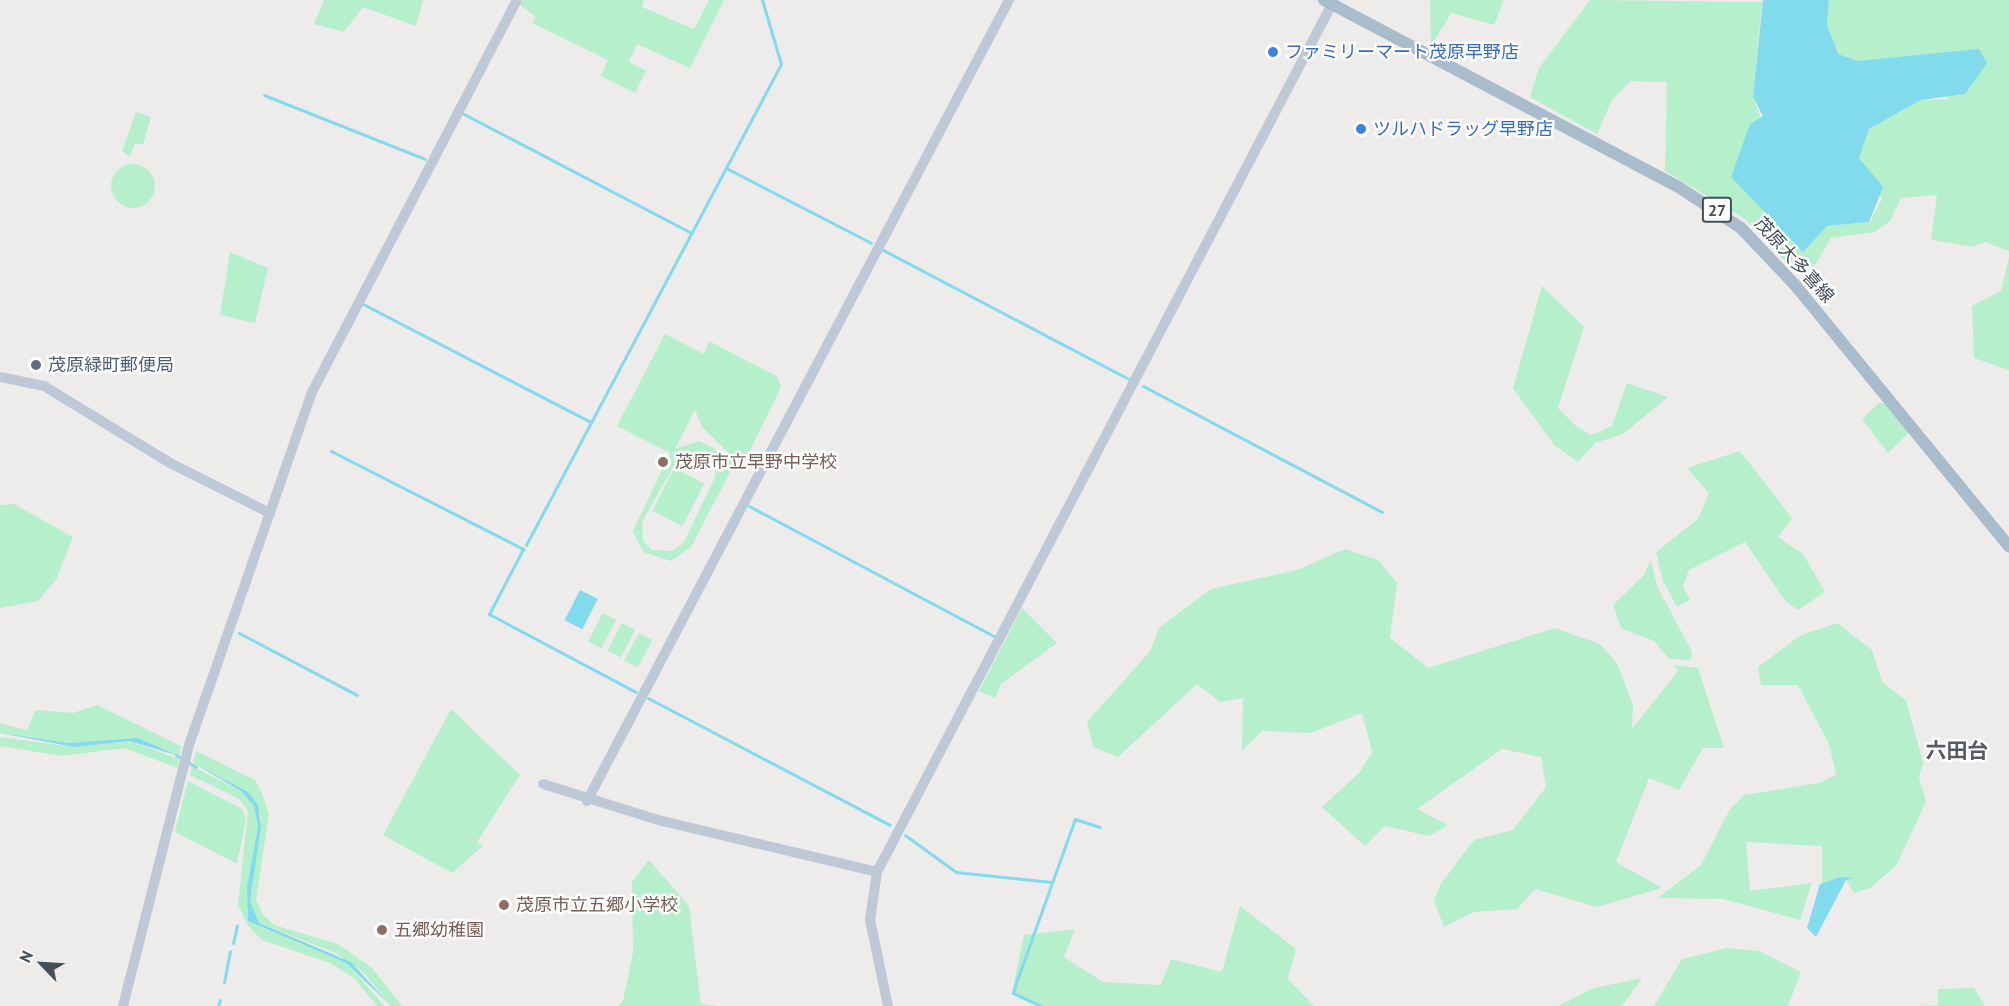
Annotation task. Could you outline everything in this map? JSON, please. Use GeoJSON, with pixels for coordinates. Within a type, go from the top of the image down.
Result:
{"type":"FeatureCollection","features":[{"type":"Feature","properties":{"kind":"main road","name":"茂原大多喜線"},"geometry":{"type":"LineString","coordinates":[[1330,2],[1677,186],[1741,228],[1795,285],[2009,546]]}},
{"type":"Feature","properties":{"kind":"street"},"geometry":{"type":"LineString","coordinates":[[123,1006],[189,745],[327,356],[517,0]]}},
{"type":"Feature","properties":{"kind":"street"},"geometry":{"type":"LineString","coordinates":[[587,801],[1009,0]]}},
{"type":"Feature","properties":{"kind":"street"},"geometry":{"type":"LineString","coordinates":[[888,1006],[870,920],[877,872],[1330,2]]}},
{"type":"Feature","properties":{"kind":"street"},"geometry":{"type":"LineString","coordinates":[[0,377],[44,386],[170,463],[260,503],[270,513]]}},
{"type":"Feature","properties":{"kind":"street"},"geometry":{"type":"LineString","coordinates":[[543,784],[587,801],[877,872]]}},
{"type":"Feature","properties":{"kind":"green space"},"geometry":{"type":"Polygon","coordinates":[[[324,0],[423,0],[416,26],[363,7],[344,32],[314,24],[324,0]]]}},
{"type":"Feature","properties":{"kind":"green space"},"geometry":{"type":"Polygon","coordinates":[[[523,0],[644,0],[642,7],[694,29],[709,0],[724,0],[690,68],[637,44],[629,62],[646,71],[635,93],[601,76],[608,60],[532,23],[536,17],[520,5],[523,0]]]}},
{"type":"Feature","properties":{"kind":"green space"},"geometry":{"type":"Polygon","coordinates":[[[1430,0],[1504,0],[1494,25],[1451,13],[1431,46],[1430,0]]]}},
{"type":"Feature","properties":{"kind":"green space"},"geometry":{"type":"Polygon","coordinates":[[[1590,0],[1762,2],[1753,97],[1807,241],[1827,226],[1870,222],[1882,199],[1859,158],[1869,129],[1921,100],[1949,99],[1913,59],[1857,61],[1838,55],[1827,25],[1829,0],[2009,0],[2009,251],[1985,242],[1973,247],[1931,240],[1937,195],[1901,198],[1890,221],[1875,232],[1831,238],[1815,265],[1797,274],[1745,219],[1665,171],[1667,82],[1631,81],[1612,100],[1597,134],[1530,97],[1539,68],[1590,0]]]}},
{"type":"Feature","properties":{"kind":"green space"},"geometry":{"type":"Polygon","coordinates":[[[136,112],[151,117],[143,145],[135,143],[130,157],[122,151],[136,112]]]}},
{"type":"Feature","properties":{"kind":"green space"},"geometry":{"type":"Polygon","coordinates":[[[133,164],[142,165],[149,170],[154,177],[154,195],[149,202],[142,207],[133,208],[124,207],[117,202],[112,195],[111,186],[112,177],[117,170],[124,165],[133,164]]]}},
{"type":"Feature","properties":{"kind":"green space"},"geometry":{"type":"Polygon","coordinates":[[[230,252],[268,268],[255,323],[220,315],[230,252]]]}},
{"type":"Feature","properties":{"kind":"green space"},"geometry":{"type":"Polygon","coordinates":[[[2009,257],[2009,370],[1974,358],[1972,306],[2001,291],[2009,257]]]}},
{"type":"Feature","properties":{"kind":"green space"},"geometry":{"type":"Polygon","coordinates":[[[1542,286],[1584,327],[1558,408],[1577,427],[1592,435],[1612,426],[1627,383],[1668,397],[1623,434],[1595,443],[1578,462],[1554,445],[1513,388],[1542,286]]]}},
{"type":"Feature","properties":{"kind":"green space"},"geometry":{"type":"Polygon","coordinates":[[[665,334],[704,354],[709,341],[778,377],[781,387],[744,463],[737,459],[691,547],[671,561],[643,552],[633,531],[670,453],[617,426],[665,334]],[[695,410],[675,449],[699,441],[715,449],[726,463],[730,454],[702,427],[695,410]],[[702,454],[680,455],[642,522],[643,541],[652,550],[673,551],[684,542],[716,475],[712,461],[702,454]]]}},
{"type":"Feature","properties":{"kind":"green space"},"geometry":{"type":"Polygon","coordinates":[[[1879,403],[1887,403],[1910,432],[1888,453],[1862,419],[1879,403]]]}},
{"type":"Feature","properties":{"kind":"green space"},"geometry":{"type":"Polygon","coordinates":[[[1740,451],[1792,518],[1778,537],[1803,554],[1825,592],[1798,610],[1786,602],[1745,542],[1689,570],[1683,586],[1690,600],[1677,607],[1663,581],[1656,552],[1698,519],[1709,493],[1687,468],[1740,451]]]}},
{"type":"Feature","properties":{"kind":"green space"},"geometry":{"type":"Polygon","coordinates":[[[674,468],[704,483],[683,526],[652,511],[674,468]]]}},
{"type":"Feature","properties":{"kind":"green space"},"geometry":{"type":"Polygon","coordinates":[[[14,504],[73,537],[56,580],[38,601],[0,608],[0,505],[14,504]]]}},
{"type":"Feature","properties":{"kind":"green space"},"geometry":{"type":"Polygon","coordinates":[[[1345,549],[1378,560],[1397,583],[1390,638],[1428,668],[1555,628],[1600,644],[1617,663],[1633,705],[1632,729],[1678,671],[1673,665],[1698,668],[1724,748],[1703,748],[1679,790],[1649,778],[1616,862],[1662,888],[1597,907],[1535,889],[1517,909],[1474,912],[1444,927],[1434,901],[1440,885],[1474,840],[1513,830],[1546,787],[1541,757],[1502,749],[1417,809],[1448,825],[1429,836],[1385,826],[1365,846],[1322,807],[1359,773],[1372,752],[1362,713],[1311,733],[1262,731],[1242,751],[1243,698],[1220,702],[1197,684],[1118,757],[1093,747],[1087,722],[1150,651],[1159,628],[1211,589],[1297,570],[1345,549]]]}},
{"type":"Feature","properties":{"kind":"green space"},"geometry":{"type":"Polygon","coordinates":[[[1651,560],[1657,586],[1692,652],[1691,660],[1669,659],[1654,641],[1621,628],[1613,605],[1644,575],[1651,560]]]}},
{"type":"Feature","properties":{"kind":"green space"},"geometry":{"type":"Polygon","coordinates":[[[1022,608],[1057,643],[1001,684],[995,698],[979,691],[1022,608]]]}},
{"type":"Feature","properties":{"kind":"green space"},"geometry":{"type":"Polygon","coordinates":[[[603,613],[616,620],[601,648],[588,641],[603,613]]]}},
{"type":"Feature","properties":{"kind":"green space"},"geometry":{"type":"Polygon","coordinates":[[[622,623],[635,630],[621,657],[607,650],[622,623]]]}},
{"type":"Feature","properties":{"kind":"green space"},"geometry":{"type":"Polygon","coordinates":[[[1837,623],[1872,650],[1882,682],[1906,700],[1923,762],[1919,777],[1926,802],[1896,866],[1870,888],[1854,893],[1846,880],[1822,886],[1822,846],[1746,842],[1750,891],[1812,883],[1800,920],[1723,899],[1658,898],[1701,865],[1729,811],[1744,795],[1819,783],[1836,775],[1829,744],[1798,685],[1761,685],[1758,667],[1801,635],[1837,623]]]}},
{"type":"Feature","properties":{"kind":"green space"},"geometry":{"type":"Polygon","coordinates":[[[639,633],[652,640],[638,667],[624,660],[639,633]]]}},
{"type":"Feature","properties":{"kind":"green space"},"geometry":{"type":"Polygon","coordinates":[[[97,705],[181,746],[179,756],[138,738],[68,743],[0,733],[0,723],[27,730],[36,710],[73,713],[97,705]]]}},
{"type":"Feature","properties":{"kind":"green space"},"geometry":{"type":"Polygon","coordinates":[[[451,709],[520,775],[477,842],[483,846],[452,873],[383,835],[451,709]]]}},
{"type":"Feature","properties":{"kind":"green space"},"geometry":{"type":"Polygon","coordinates":[[[0,737],[74,747],[129,741],[179,759],[177,768],[125,748],[62,756],[0,746],[0,737]]]}},
{"type":"Feature","properties":{"kind":"green space"},"geometry":{"type":"Polygon","coordinates":[[[196,751],[255,780],[261,791],[269,814],[256,900],[263,915],[274,925],[338,944],[372,968],[402,1006],[391,1006],[363,972],[338,954],[259,923],[250,901],[261,817],[248,792],[193,763],[196,751]]]}},
{"type":"Feature","properties":{"kind":"green space"},"geometry":{"type":"Polygon","coordinates":[[[192,766],[241,791],[254,806],[258,826],[247,887],[248,921],[346,963],[385,1006],[377,1006],[355,979],[330,963],[262,940],[249,927],[238,905],[248,811],[239,799],[190,775],[192,766]]]}},
{"type":"Feature","properties":{"kind":"green space"},"geometry":{"type":"Polygon","coordinates":[[[188,781],[242,809],[246,819],[237,864],[175,832],[188,781]]]}},
{"type":"Feature","properties":{"kind":"green space"},"geometry":{"type":"Polygon","coordinates":[[[649,860],[689,906],[701,1004],[719,1006],[618,1006],[623,1001],[633,952],[632,882],[649,860]]]}},
{"type":"Feature","properties":{"kind":"green space"},"geometry":{"type":"Polygon","coordinates":[[[1240,906],[1296,949],[1288,979],[1314,1006],[1041,1006],[1012,992],[1024,935],[1075,929],[1064,957],[1103,982],[1161,985],[1171,959],[1222,972],[1240,906]]]}},
{"type":"Feature","properties":{"kind":"green space"},"geometry":{"type":"Polygon","coordinates":[[[1727,948],[1759,951],[1801,972],[1788,1006],[1654,1006],[1682,959],[1727,948]]]}},
{"type":"Feature","properties":{"kind":"green space"},"geometry":{"type":"Polygon","coordinates":[[[1642,978],[1622,1006],[1558,1006],[1594,988],[1642,978]]]}},
{"type":"Feature","properties":{"kind":"green space"},"geometry":{"type":"Polygon","coordinates":[[[1974,988],[1985,1006],[1915,1006],[1938,1005],[1938,989],[1974,988]]]}},
{"type":"Feature","properties":{"kind":"water"},"geometry":{"type":"Polygon","coordinates":[[[1763,0],[1829,0],[1827,25],[1838,54],[1857,61],[1979,49],[1987,63],[1965,94],[1921,100],[1869,129],[1859,158],[1883,187],[1869,222],[1827,226],[1803,252],[1731,177],[1750,124],[1763,116],[1753,97],[1763,0]]]}},
{"type":"Feature","properties":{"kind":"water"},"geometry":{"type":"Polygon","coordinates":[[[580,590],[598,599],[582,629],[565,620],[580,590]]]}},
{"type":"Feature","properties":{"kind":"water"},"geometry":{"type":"Polygon","coordinates":[[[0,733],[68,743],[138,738],[179,756],[129,741],[74,747],[0,733]]]}},
{"type":"Feature","properties":{"kind":"water"},"geometry":{"type":"Polygon","coordinates":[[[193,763],[248,792],[258,805],[261,827],[250,901],[259,923],[351,962],[391,1006],[346,963],[248,921],[247,887],[258,826],[254,806],[241,791],[193,763]]]}},
{"type":"Feature","properties":{"kind":"water"},"geometry":{"type":"Polygon","coordinates":[[[1841,877],[1854,878],[1846,880],[1816,937],[1807,928],[1820,884],[1841,877]]]}},
{"type":"Feature","properties":{"kind":"waterway"},"geometry":{"type":"LineString","coordinates":[[526,545],[781,64],[762,0]]}},
{"type":"Feature","properties":{"kind":"waterway"},"geometry":{"type":"LineString","coordinates":[[264,95],[425,159]]}},
{"type":"Feature","properties":{"kind":"waterway"},"geometry":{"type":"LineString","coordinates":[[462,113],[692,233]]}},
{"type":"Feature","properties":{"kind":"waterway"},"geometry":{"type":"LineString","coordinates":[[726,168],[871,243]]}},
{"type":"Feature","properties":{"kind":"waterway"},"geometry":{"type":"LineString","coordinates":[[883,250],[1129,379]]}},
{"type":"Feature","properties":{"kind":"waterway"},"geometry":{"type":"LineString","coordinates":[[361,303],[591,422]]}},
{"type":"Feature","properties":{"kind":"waterway"},"geometry":{"type":"LineString","coordinates":[[1143,386],[1382,512]]}},
{"type":"Feature","properties":{"kind":"waterway"},"geometry":{"type":"LineString","coordinates":[[331,451],[523,549],[489,614],[636,692]]}},
{"type":"Feature","properties":{"kind":"waterway"},"geometry":{"type":"LineString","coordinates":[[749,506],[994,636]]}},
{"type":"Feature","properties":{"kind":"waterway"},"geometry":{"type":"LineString","coordinates":[[239,633],[357,695]]}},
{"type":"Feature","properties":{"kind":"waterway"},"geometry":{"type":"LineString","coordinates":[[648,698],[890,825]]}},
{"type":"Feature","properties":{"kind":"waterway"},"geometry":{"type":"LineString","coordinates":[[176,755],[196,767]]}},
{"type":"Feature","properties":{"kind":"waterway"},"geometry":{"type":"LineString","coordinates":[[1041,1006],[1013,993],[1017,980],[1075,819],[1100,827]]}},
{"type":"Feature","properties":{"kind":"waterway"},"geometry":{"type":"LineString","coordinates":[[905,835],[956,872],[1051,882]]}},
{"type":"Feature","properties":{"kind":"waterway"},"geometry":{"type":"LineString","coordinates":[[233,943],[237,925]]}},
{"type":"Feature","properties":{"kind":"waterway"},"geometry":{"type":"LineString","coordinates":[[224,982],[230,952]]}},
{"type":"Feature","properties":{"kind":"waterway"},"geometry":{"type":"LineString","coordinates":[[218,1006],[220,1000]]}},
{"type":"Feature","properties":{"kind":"place","name":"ファミリーマート茂原早野店"},"geometry":{"type":"Point","coordinates":[1273,52]}},
{"type":"Feature","properties":{"kind":"place","name":"ツルハドラッグ早野店"},"geometry":{"type":"Point","coordinates":[1361,129]}},
{"type":"Feature","properties":{"kind":"place","name":"茂原緑町郵便局"},"geometry":{"type":"Point","coordinates":[36,365]}},
{"type":"Feature","properties":{"kind":"place","name":"茂原市立早野中学校"},"geometry":{"type":"Point","coordinates":[663,462]}},
{"type":"Feature","properties":{"kind":"place","name":"茂原市立五郷小学校"},"geometry":{"type":"Point","coordinates":[504,905]}},
{"type":"Feature","properties":{"kind":"place","name":"五郷幼稚園"},"geometry":{"type":"Point","coordinates":[382,930]}},
{"type":"Feature","properties":{"kind":"district","name":"六田台"},"geometry":{"type":"Point","coordinates":[1957,751]}}]}
